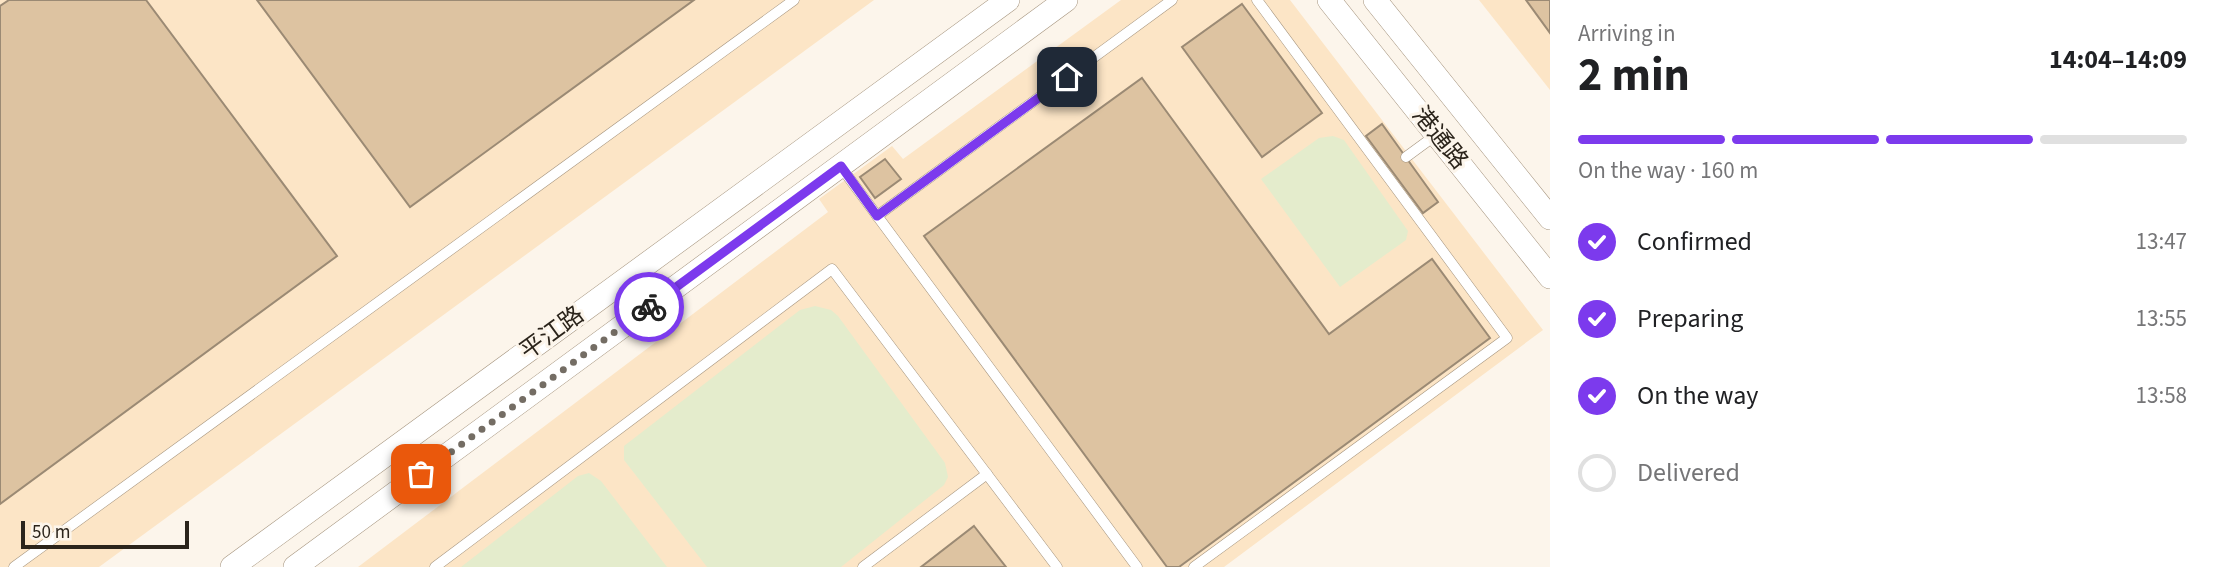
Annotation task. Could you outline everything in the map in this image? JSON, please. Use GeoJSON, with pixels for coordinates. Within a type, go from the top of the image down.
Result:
{"type":"FeatureCollection","features":[{"type":"Feature","properties":{"kind":"street","name":"平江路"},"geometry":{"type":"LineString","coordinates":[[232,567],[1008,0]]}},
{"type":"Feature","properties":{"kind":"street","name":"平江路"},"geometry":{"type":"LineString","coordinates":[[309,563],[1066,0]]}},
{"type":"Feature","properties":{"kind":"street","name":"港通路"},"geometry":{"type":"LineString","coordinates":[[1329,0],[1550,277]]}},
{"type":"Feature","properties":{"kind":"street","name":"港通路"},"geometry":{"type":"LineString","coordinates":[[1375,0],[1550,218]]}},
{"type":"Feature","properties":{"kind":"lane"},"geometry":{"type":"LineString","coordinates":[[14,567],[794,0]]}},
{"type":"Feature","properties":{"kind":"lane"},"geometry":{"type":"LineString","coordinates":[[877,216],[1172,0]]}},
{"type":"Feature","properties":{"kind":"lane"},"geometry":{"type":"LineString","coordinates":[[1194,567],[1507,338],[1387,171],[1257,0]]}},
{"type":"Feature","properties":{"kind":"lane"},"geometry":{"type":"LineString","coordinates":[[1406,157],[1437,135]]}},
{"type":"Feature","properties":{"kind":"lane"},"geometry":{"type":"LineString","coordinates":[[841,166],[1137,567]]}},
{"type":"Feature","properties":{"kind":"lane"},"geometry":{"type":"LineString","coordinates":[[435,567],[832,269],[1058,567]]}},
{"type":"Feature","properties":{"kind":"lane"},"geometry":{"type":"LineString","coordinates":[[863,567],[987,474]]}},
{"type":"Feature","properties":{"kind":"shaded area"},"geometry":{"type":"Polygon","coordinates":[[[0,0],[874,0],[99,567],[0,567],[0,0]]]}},
{"type":"Feature","properties":{"kind":"shaded area"},"geometry":{"type":"Polygon","coordinates":[[[1121,0],[1290,0],[1543,330],[1224,567],[358,567],[828,212],[819,199],[892,146],[903,159],[1121,0]]]}},
{"type":"Feature","properties":{"kind":"shaded area"},"geometry":{"type":"Polygon","coordinates":[[[1479,0],[1550,0],[1550,90],[1479,0]]]}},
{"type":"Feature","properties":{"kind":"green space"},"geometry":{"type":"Polygon","coordinates":[[[1333,136],[1344,140],[1408,231],[1406,240],[1340,287],[1261,179],[1319,138],[1333,136]]]}},
{"type":"Feature","properties":{"kind":"green space"},"geometry":{"type":"Polygon","coordinates":[[[815,306],[831,310],[838,316],[945,463],[948,477],[944,485],[841,567],[707,567],[624,460],[624,446],[800,310],[815,306]]]}},
{"type":"Feature","properties":{"kind":"green space"},"geometry":{"type":"Polygon","coordinates":[[[589,473],[601,481],[667,567],[461,567],[578,476],[589,473]]]}},
{"type":"Feature","properties":{"kind":"building"},"geometry":{"type":"Polygon","coordinates":[[[9,0],[146,0],[337,256],[0,504],[0,6],[9,0]]]}},
{"type":"Feature","properties":{"kind":"building"},"geometry":{"type":"Polygon","coordinates":[[[257,0],[694,0],[410,207],[257,0]]]}},
{"type":"Feature","properties":{"kind":"building"},"geometry":{"type":"Polygon","coordinates":[[[1526,0],[1550,0],[1550,33],[1526,0]]]}},
{"type":"Feature","properties":{"kind":"building"},"geometry":{"type":"Polygon","coordinates":[[[1242,4],[1322,113],[1262,157],[1182,47],[1242,4]]]}},
{"type":"Feature","properties":{"kind":"building"},"geometry":{"type":"Polygon","coordinates":[[[1142,78],[1329,334],[1432,259],[1490,338],[1179,567],[1167,567],[924,236],[1142,78]]]}},
{"type":"Feature","properties":{"kind":"building"},"geometry":{"type":"Polygon","coordinates":[[[1382,124],[1438,202],[1423,213],[1366,136],[1382,124]]]}},
{"type":"Feature","properties":{"kind":"building"},"geometry":{"type":"Polygon","coordinates":[[[885,159],[901,179],[875,198],[860,177],[885,159]]]}},
{"type":"Feature","properties":{"kind":"building"},"geometry":{"type":"Polygon","coordinates":[[[974,526],[1006,567],[921,567],[974,526]]]}},
{"type":"Feature","properties":{"kind":"way so far"},"geometry":{"type":"LineString","coordinates":[[421,474],[649,307]]}},
{"type":"Feature","properties":{"kind":"route"},"geometry":{"type":"LineString","coordinates":[[649,307],[841,166],[877,216],[1067,77]]}}]}
